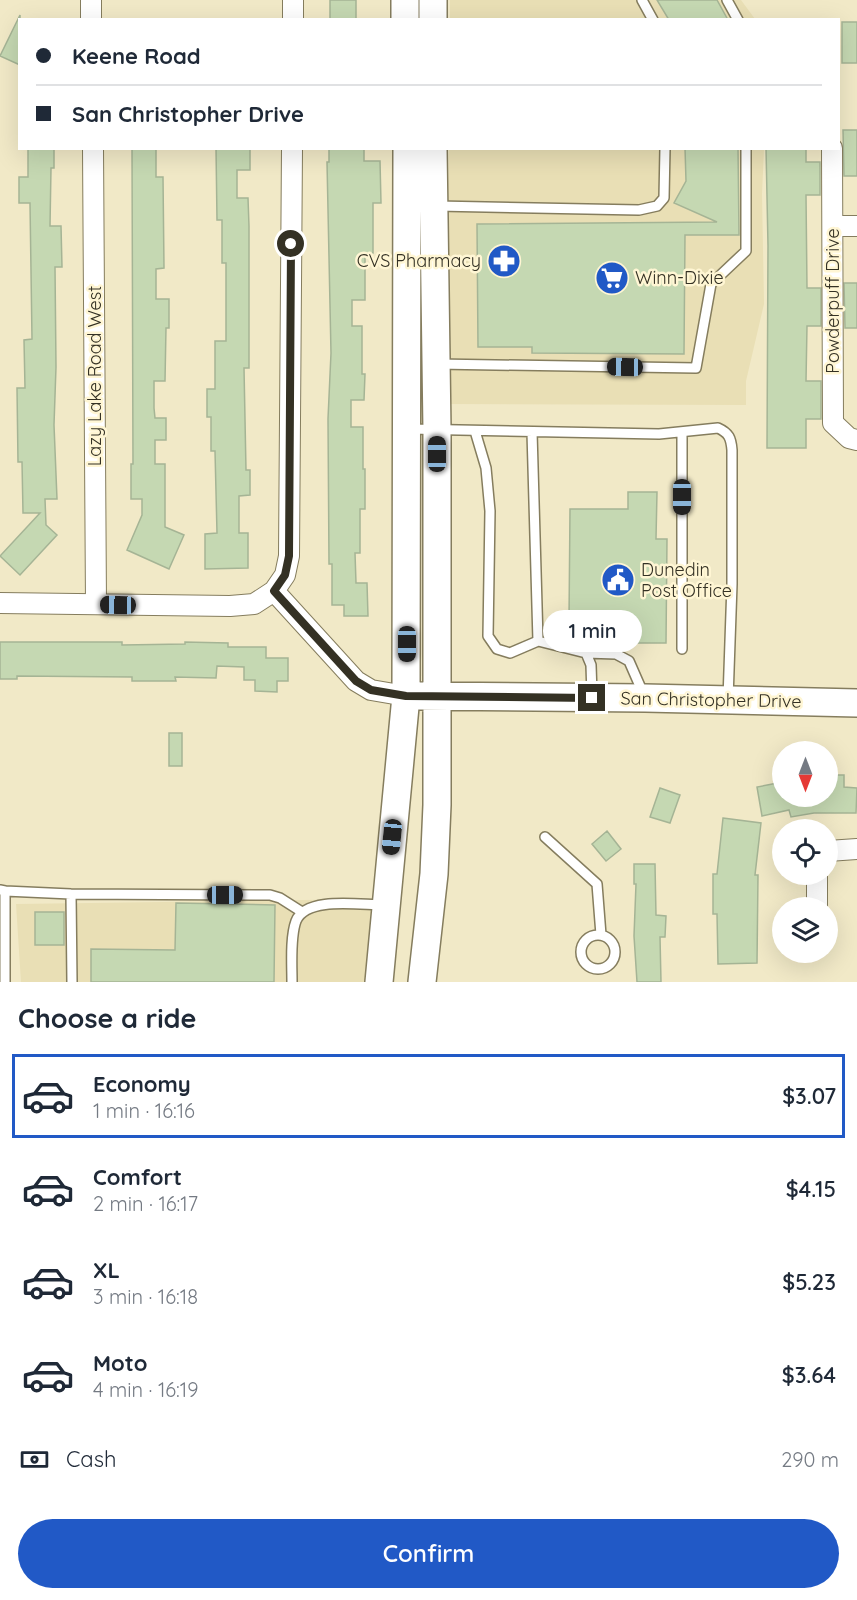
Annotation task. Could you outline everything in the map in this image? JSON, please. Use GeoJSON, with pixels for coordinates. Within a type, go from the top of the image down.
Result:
{"type":"FeatureCollection","features":[{"type":"Feature","properties":{"kind":"main road"},"geometry":{"type":"LineString","coordinates":[[405,0],[405,18]]}},
{"type":"Feature","properties":{"kind":"main road"},"geometry":{"type":"LineString","coordinates":[[433,0],[433,18]]}},
{"type":"Feature","properties":{"kind":"main road"},"geometry":{"type":"LineString","coordinates":[[407,150],[420,205],[422,363],[437,430],[437,805],[434,873],[422,982]]}},
{"type":"Feature","properties":{"kind":"main road"},"geometry":{"type":"LineString","coordinates":[[420,205],[433,150]]}},
{"type":"Feature","properties":{"kind":"main road"},"geometry":{"type":"LineString","coordinates":[[379,982],[406,696],[408,429],[422,363]]}},
{"type":"Feature","properties":{"kind":"main road","name":"San Christopher Drive"},"geometry":{"type":"LineString","coordinates":[[406,696],[857,703]]}},
{"type":"Feature","properties":{"kind":"street"},"geometry":{"type":"LineString","coordinates":[[91,0],[91,18]]}},
{"type":"Feature","properties":{"kind":"street"},"geometry":{"type":"LineString","coordinates":[[293,0],[293,18]]}},
{"type":"Feature","properties":{"kind":"street","name":"Lazy Lake Road West"},"geometry":{"type":"LineString","coordinates":[[93,150],[96,604]]}},
{"type":"Feature","properties":{"kind":"street"},"geometry":{"type":"LineString","coordinates":[[0,603],[230,606],[254,604],[274,591],[285,575],[289,556],[292,150]]}},
{"type":"Feature","properties":{"kind":"street","name":"Powderpuff Drive"},"geometry":{"type":"LineString","coordinates":[[832,150],[833,423],[849,438],[857,440]]}},
{"type":"Feature","properties":{"kind":"street"},"geometry":{"type":"LineString","coordinates":[[834,226],[857,226]]}},
{"type":"Feature","properties":{"kind":"street","name":"San Christopher Drive"},"geometry":{"type":"LineString","coordinates":[[274,591],[356,681],[371,690],[406,696]]}},
{"type":"Feature","properties":{"kind":"street"},"geometry":{"type":"LineString","coordinates":[[838,850],[857,849]]}},
{"type":"Feature","properties":{"kind":"lane"},"geometry":{"type":"LineString","coordinates":[[642,0],[652,18]]}},
{"type":"Feature","properties":{"kind":"lane"},"geometry":{"type":"LineString","coordinates":[[727,0],[737,18]]}},
{"type":"Feature","properties":{"kind":"lane"},"geometry":{"type":"LineString","coordinates":[[420,205],[639,210],[657,206],[664,198],[664,150]]}},
{"type":"Feature","properties":{"kind":"lane"},"geometry":{"type":"LineString","coordinates":[[422,363],[696,368],[711,284],[746,251],[746,150]]}},
{"type":"Feature","properties":{"kind":"lane"},"geometry":{"type":"LineString","coordinates":[[408,429],[659,434],[718,428],[725,431],[731,441],[732,584],[728,701]]}},
{"type":"Feature","properties":{"kind":"lane"},"geometry":{"type":"LineString","coordinates":[[474,431],[486,468],[490,511],[488,636],[497,649],[510,653],[538,641],[586,653],[616,654],[629,661],[645,698]]}},
{"type":"Feature","properties":{"kind":"lane"},"geometry":{"type":"LineString","coordinates":[[532,432],[538,641]]}},
{"type":"Feature","properties":{"kind":"lane"},"geometry":{"type":"LineString","coordinates":[[682,432],[682,649]]}},
{"type":"Feature","properties":{"kind":"lane"},"geometry":{"type":"LineString","coordinates":[[586,653],[591,665],[592,698]]}},
{"type":"Feature","properties":{"kind":"lane"},"geometry":{"type":"LineString","coordinates":[[544,837],[597,884],[601,935]]}},
{"type":"Feature","properties":{"kind":"lane"},"geometry":{"type":"LineString","coordinates":[[5,982],[3,891],[71,894],[270,895],[280,898],[302,912]]}},
{"type":"Feature","properties":{"kind":"lane"},"geometry":{"type":"LineString","coordinates":[[71,894],[72,982]]}},
{"type":"Feature","properties":{"kind":"lane"},"geometry":{"type":"LineString","coordinates":[[292,982],[293,933],[296,921],[302,912],[323,904],[385,906]]}},
{"type":"Feature","properties":{"kind":"shaded area"},"geometry":{"type":"Polygon","coordinates":[[[450,0],[741,0],[754,18],[450,18],[450,0]]]}},
{"type":"Feature","properties":{"kind":"shaded area"},"geometry":{"type":"Polygon","coordinates":[[[449,150],[764,150],[762,194],[764,304],[746,381],[746,405],[445,404],[449,150]]]}},
{"type":"Feature","properties":{"kind":"shaded area"},"geometry":{"type":"Polygon","coordinates":[[[372,899],[366,982],[21,982],[16,904],[372,899]]]}},
{"type":"Feature","properties":{"kind":"building"},"geometry":{"type":"Polygon","coordinates":[[[330,0],[356,0],[356,18],[330,18],[330,0]]]}},
{"type":"Feature","properties":{"kind":"building"},"geometry":{"type":"Polygon","coordinates":[[[657,0],[717,0],[727,18],[668,18],[657,0]]]}},
{"type":"Feature","properties":{"kind":"building"},"geometry":{"type":"Polygon","coordinates":[[[18,19],[18,64],[0,56],[18,19]]]}},
{"type":"Feature","properties":{"kind":"building"},"geometry":{"type":"Polygon","coordinates":[[[842,22],[857,22],[857,63],[842,63],[842,22]]]}},
{"type":"Feature","properties":{"kind":"building"},"geometry":{"type":"Polygon","coordinates":[[[843,130],[857,130],[857,176],[844,176],[843,130]]]}},
{"type":"Feature","properties":{"kind":"building"},"geometry":{"type":"Polygon","coordinates":[[[28,150],[54,150],[54,168],[51,168],[50,226],[61,226],[62,267],[55,267],[54,425],[57,499],[45,499],[46,525],[57,535],[20,575],[0,556],[40,513],[23,513],[22,462],[18,462],[17,388],[25,388],[24,340],[32,339],[30,203],[19,203],[19,177],[28,177],[28,150]]]}},
{"type":"Feature","properties":{"kind":"building"},"geometry":{"type":"Polygon","coordinates":[[[132,150],[156,150],[156,177],[163,177],[164,268],[156,269],[156,299],[169,299],[169,328],[166,328],[165,381],[154,381],[155,418],[166,418],[166,440],[155,440],[155,464],[165,464],[165,527],[184,535],[169,569],[127,550],[142,515],[142,499],[131,499],[131,464],[133,464],[132,150]]]}},
{"type":"Feature","properties":{"kind":"building"},"geometry":{"type":"Polygon","coordinates":[[[216,150],[250,150],[250,170],[237,170],[237,198],[248,198],[249,226],[249,368],[244,368],[246,470],[250,470],[250,495],[239,496],[239,533],[248,533],[248,568],[205,569],[205,534],[217,533],[215,451],[211,451],[211,417],[207,417],[207,389],[215,389],[215,341],[226,341],[226,263],[222,263],[222,220],[217,220],[216,150]]]}},
{"type":"Feature","properties":{"kind":"building"},"geometry":{"type":"Polygon","coordinates":[[[329,150],[364,150],[364,161],[380,161],[381,203],[373,203],[373,253],[365,253],[365,300],[352,300],[352,326],[362,326],[362,374],[365,374],[364,400],[351,400],[351,427],[363,427],[363,469],[365,469],[365,509],[360,509],[360,553],[355,553],[356,583],[367,583],[368,616],[344,616],[344,605],[332,605],[332,564],[329,564],[328,419],[331,353],[327,162],[329,162],[329,150]]]}},
{"type":"Feature","properties":{"kind":"building"},"geometry":{"type":"Polygon","coordinates":[[[685,150],[738,150],[739,235],[685,235],[684,354],[532,353],[532,347],[478,347],[477,224],[717,222],[674,203],[686,181],[685,150]]]}},
{"type":"Feature","properties":{"kind":"building"},"geometry":{"type":"Polygon","coordinates":[[[766,150],[806,150],[806,162],[820,162],[820,195],[806,195],[807,288],[821,288],[821,326],[807,326],[806,381],[821,381],[821,419],[806,419],[806,448],[767,448],[766,150]]]}},
{"type":"Feature","properties":{"kind":"building"},"geometry":{"type":"Polygon","coordinates":[[[844,283],[857,283],[857,328],[845,328],[844,283]]]}},
{"type":"Feature","properties":{"kind":"building","name":"Dunedin Post Office"},"geometry":{"type":"Polygon","coordinates":[[[628,492],[657,492],[656,539],[667,539],[666,643],[606,643],[606,620],[569,620],[570,509],[628,509],[628,492]]]}},
{"type":"Feature","properties":{"kind":"building"},"geometry":{"type":"Polygon","coordinates":[[[0,642],[122,642],[122,645],[185,644],[185,642],[228,643],[228,647],[266,647],[266,658],[288,658],[288,681],[277,681],[277,692],[255,691],[255,680],[244,680],[244,667],[217,666],[216,678],[175,677],[176,681],[132,681],[132,677],[17,676],[17,679],[0,679],[0,642]]]}},
{"type":"Feature","properties":{"kind":"building"},"geometry":{"type":"Polygon","coordinates":[[[169,733],[182,733],[182,766],[169,766],[169,733]]]}},
{"type":"Feature","properties":{"kind":"building"},"geometry":{"type":"Polygon","coordinates":[[[838,775],[844,775],[844,787],[857,788],[856,813],[814,813],[791,817],[789,810],[762,816],[757,787],[772,784],[772,807],[838,807],[838,775]]]}},
{"type":"Feature","properties":{"kind":"building"},"geometry":{"type":"Polygon","coordinates":[[[660,788],[680,795],[670,823],[650,817],[660,788]]]}},
{"type":"Feature","properties":{"kind":"building"},"geometry":{"type":"Polygon","coordinates":[[[723,818],[761,823],[755,875],[758,875],[757,963],[718,964],[717,914],[713,914],[713,874],[717,874],[723,818]]]}},
{"type":"Feature","properties":{"kind":"building"},"geometry":{"type":"Polygon","coordinates":[[[607,831],[621,849],[606,861],[592,844],[607,831]]]}},
{"type":"Feature","properties":{"kind":"building"},"geometry":{"type":"Polygon","coordinates":[[[634,864],[655,864],[656,915],[666,916],[665,937],[660,937],[661,982],[637,982],[634,936],[636,884],[634,884],[634,864]]]}},
{"type":"Feature","properties":{"kind":"building"},"geometry":{"type":"Polygon","coordinates":[[[176,903],[275,905],[274,982],[91,982],[91,949],[175,950],[176,903]]]}},
{"type":"Feature","properties":{"kind":"building"},"geometry":{"type":"Polygon","coordinates":[[[35,912],[64,912],[64,945],[35,945],[35,912]]]}},
{"type":"Feature","properties":{"kind":"place","name":"CVS Pharmacy"},"geometry":{"type":"Point","coordinates":[504,261]}},
{"type":"Feature","properties":{"kind":"place","name":"Winn-Dixie"},"geometry":{"type":"Point","coordinates":[612,278]}},
{"type":"Feature","properties":{"kind":"place","name":"Dunedin Post Office"},"geometry":{"type":"Point","coordinates":[618,580]}},
{"type":"Feature","properties":{"kind":"route"},"geometry":{"type":"LineString","coordinates":[[291,244],[289,556],[285,575],[274,591],[356,681],[371,690],[406,696],[592,698]]}}]}
